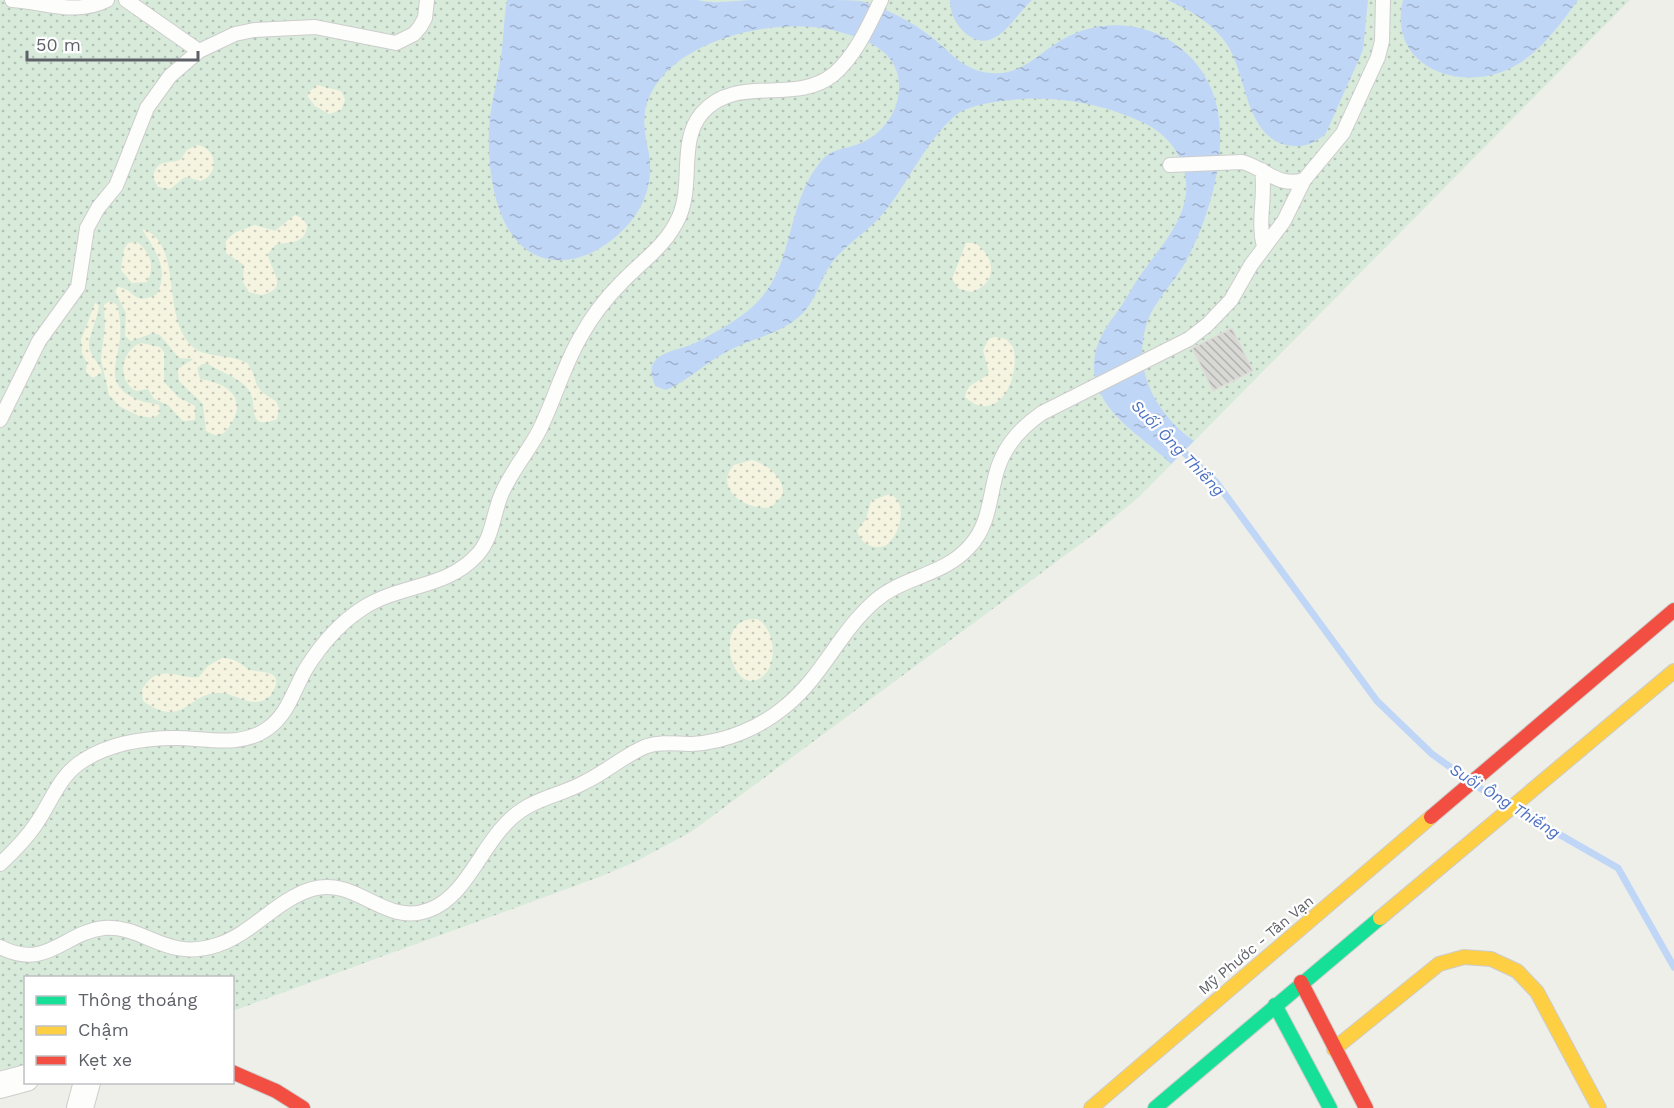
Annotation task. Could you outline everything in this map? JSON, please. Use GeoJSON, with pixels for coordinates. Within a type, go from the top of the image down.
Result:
{"type":"FeatureCollection","features":[{"type":"Feature","properties":{"kind":"main road","name":"Mỹ Phước - Tân Vạn"},"geometry":{"type":"LineString","coordinates":[[1091,1108],[1674,610]]}},
{"type":"Feature","properties":{"kind":"main road"},"geometry":{"type":"LineString","coordinates":[[1155,1108],[1301,982],[1539,787],[1674,671]]}},
{"type":"Feature","properties":{"kind":"main road"},"geometry":{"type":"LineString","coordinates":[[1334,1048],[1439,964],[1464,957],[1491,958],[1517,971],[1537,992],[1599,1108]]}},
{"type":"Feature","properties":{"kind":"main road"},"geometry":{"type":"LineString","coordinates":[[1301,982],[1366,1108]]}},
{"type":"Feature","properties":{"kind":"main road"},"geometry":{"type":"LineString","coordinates":[[1275,1005],[1330,1108]]}},
{"type":"Feature","properties":{"kind":"main road"},"geometry":{"type":"LineString","coordinates":[[234,1073],[276,1090],[303,1108]]}},
{"type":"Feature","properties":{"kind":"street"},"geometry":{"type":"LineString","coordinates":[[0,1085],[24,1079]]}},
{"type":"Feature","properties":{"kind":"street"},"geometry":{"type":"LineString","coordinates":[[80,1108],[87,1084]]}},
{"type":"Feature","properties":{"kind":"lane"},"geometry":{"type":"LineString","coordinates":[[12,0],[68,9],[93,6],[107,0]]}},
{"type":"Feature","properties":{"kind":"lane"},"geometry":{"type":"LineString","coordinates":[[126,0],[199,51]]}},
{"type":"Feature","properties":{"kind":"lane"},"geometry":{"type":"LineString","coordinates":[[0,420],[39,341],[78,287],[87,228],[98,208],[116,186],[147,108],[170,76],[199,51],[235,34],[285,26],[315,27],[396,43],[414,34],[420,27],[425,18],[427,0]]}},
{"type":"Feature","properties":{"kind":"lane"},"geometry":{"type":"LineString","coordinates":[[0,864],[38,822],[62,779],[81,761],[112,747],[134,741],[155,738],[241,740],[265,731],[283,712],[307,667],[322,647],[358,611],[392,593],[440,581],[466,566],[487,542],[504,488],[538,433],[587,326],[608,297],[652,255],[672,230],[686,197],[690,135],[702,113],[712,104],[734,94],[753,90],[796,90],[823,81],[844,63],[860,41],[881,0]]}},
{"type":"Feature","properties":{"kind":"lane"},"geometry":{"type":"LineString","coordinates":[[0,947],[15,953],[37,954],[65,945],[88,932],[111,928],[135,933],[173,948],[202,948],[228,940],[278,906],[308,890],[319,887],[342,887],[393,913],[418,914],[436,907],[465,881],[496,832],[523,809],[582,784],[649,746],[703,743],[724,739],[745,731],[783,709],[815,678],[855,622],[878,598],[907,581],[944,567],[970,546],[987,518],[996,470],[1013,438],[1042,413],[1189,339],[1232,300],[1264,247],[1284,221],[1304,180],[1343,133],[1372,73],[1382,41],[1383,0]]}},
{"type":"Feature","properties":{"kind":"lane"},"geometry":{"type":"LineString","coordinates":[[1170,165],[1242,162],[1262,170],[1279,181],[1287,183],[1304,180]]}},
{"type":"Feature","properties":{"kind":"lane"},"geometry":{"type":"LineString","coordinates":[[1262,170],[1264,195],[1260,223],[1264,247]]}},
{"type":"Feature","properties":{"kind":"shaded area"},"geometry":{"type":"Polygon","coordinates":[[[0,0],[1630,0],[1139,497],[1098,531],[691,832],[635,862],[602,876],[234,1011],[234,976],[24,976],[24,1065],[0,1070],[0,0]]]}},
{"type":"Feature","properties":{"kind":"sand"},"geometry":{"type":"Polygon","coordinates":[[[317,85],[341,91],[345,100],[341,110],[329,114],[315,106],[308,97],[308,93],[317,85]]]}},
{"type":"Feature","properties":{"kind":"sand"},"geometry":{"type":"Polygon","coordinates":[[[197,145],[209,151],[214,161],[207,177],[201,181],[185,177],[170,189],[158,187],[153,177],[157,167],[163,163],[180,160],[187,150],[197,145]]]}},
{"type":"Feature","properties":{"kind":"sand"},"geometry":{"type":"Polygon","coordinates":[[[295,215],[302,218],[307,225],[304,236],[296,241],[275,245],[268,254],[276,278],[275,288],[261,295],[249,292],[243,282],[244,265],[226,253],[226,241],[234,233],[255,225],[275,231],[295,215]]]}},
{"type":"Feature","properties":{"kind":"sand"},"geometry":{"type":"Polygon","coordinates":[[[142,229],[155,237],[163,249],[177,319],[183,335],[199,351],[247,363],[261,391],[276,401],[279,408],[277,419],[268,422],[257,420],[253,399],[245,386],[208,364],[202,364],[197,368],[200,379],[222,385],[234,397],[237,404],[232,423],[224,433],[215,435],[206,431],[203,404],[179,381],[178,369],[193,359],[179,358],[160,335],[153,333],[131,341],[125,336],[126,313],[115,291],[118,287],[124,288],[143,299],[157,294],[161,285],[159,260],[142,229]]]}},
{"type":"Feature","properties":{"kind":"sand"},"geometry":{"type":"Polygon","coordinates":[[[137,242],[148,255],[151,271],[147,282],[132,283],[121,270],[124,249],[128,243],[137,242]]]}},
{"type":"Feature","properties":{"kind":"sand"},"geometry":{"type":"Polygon","coordinates":[[[966,243],[975,243],[982,248],[990,262],[991,269],[987,282],[972,292],[959,289],[952,279],[966,243]]]}},
{"type":"Feature","properties":{"kind":"sand"},"geometry":{"type":"Polygon","coordinates":[[[110,301],[117,305],[120,322],[120,338],[115,365],[116,380],[126,393],[136,399],[159,405],[160,413],[154,418],[139,416],[119,406],[109,395],[101,359],[105,327],[104,305],[110,301]]]}},
{"type":"Feature","properties":{"kind":"sand"},"geometry":{"type":"Polygon","coordinates":[[[95,303],[99,305],[89,347],[102,372],[93,378],[86,372],[87,363],[82,353],[81,340],[95,303]]]}},
{"type":"Feature","properties":{"kind":"sand"},"geometry":{"type":"Polygon","coordinates":[[[995,337],[1006,339],[1013,347],[1014,371],[1005,394],[997,402],[988,406],[977,405],[965,397],[969,388],[989,372],[983,350],[989,339],[995,337]]]}},
{"type":"Feature","properties":{"kind":"sand"},"geometry":{"type":"Polygon","coordinates":[[[141,343],[160,347],[164,352],[164,382],[178,397],[195,406],[195,420],[183,421],[168,405],[154,399],[148,389],[136,391],[130,386],[124,373],[125,358],[134,347],[141,343]]]}},
{"type":"Feature","properties":{"kind":"sand"},"geometry":{"type":"Polygon","coordinates":[[[752,460],[764,465],[778,477],[781,483],[783,495],[771,507],[752,506],[736,497],[730,490],[727,482],[728,474],[734,465],[752,460]]]}},
{"type":"Feature","properties":{"kind":"sand"},"geometry":{"type":"Polygon","coordinates":[[[890,494],[896,498],[901,512],[895,535],[885,546],[868,545],[857,531],[866,519],[871,501],[890,494]]]}},
{"type":"Feature","properties":{"kind":"sand"},"geometry":{"type":"Polygon","coordinates":[[[757,619],[768,630],[773,654],[764,675],[753,681],[743,678],[736,669],[731,657],[730,643],[733,631],[742,622],[757,619]]]}},
{"type":"Feature","properties":{"kind":"sand"},"geometry":{"type":"Polygon","coordinates":[[[222,658],[239,662],[248,669],[274,676],[275,687],[270,696],[263,700],[250,702],[224,693],[216,693],[206,695],[184,708],[167,712],[156,709],[143,701],[142,690],[155,676],[170,674],[199,677],[208,666],[222,658]]]}},
{"type":"Feature","properties":{"kind":"water"},"geometry":{"type":"Polygon","coordinates":[[[507,0],[861,1],[888,11],[915,25],[965,64],[991,73],[1002,73],[1022,66],[1058,42],[1087,29],[1129,26],[1168,39],[1185,51],[1199,67],[1210,86],[1217,106],[1220,129],[1219,152],[1211,200],[1195,244],[1177,276],[1150,315],[1144,333],[1142,351],[1149,386],[1157,401],[1179,429],[1194,441],[1171,464],[1128,427],[1108,406],[1101,395],[1094,372],[1095,353],[1101,336],[1169,235],[1183,209],[1186,179],[1182,163],[1162,134],[1144,123],[1087,104],[1049,99],[989,103],[963,110],[956,115],[927,148],[886,210],[831,264],[803,313],[776,331],[726,352],[666,390],[655,386],[652,368],[658,358],[718,331],[741,316],[759,300],[772,282],[781,262],[800,199],[809,179],[826,156],[871,138],[886,123],[899,94],[897,72],[887,55],[871,44],[842,32],[808,27],[780,27],[750,31],[721,39],[694,51],[671,67],[654,88],[645,112],[650,164],[649,184],[632,220],[609,242],[590,253],[570,260],[548,259],[530,252],[517,241],[506,225],[493,186],[489,147],[490,121],[501,59],[507,0]]]}},
{"type":"Feature","properties":{"kind":"water"},"geometry":{"type":"Polygon","coordinates":[[[950,0],[1032,0],[1003,32],[986,41],[976,39],[962,30],[952,14],[950,0]]]}},
{"type":"Feature","properties":{"kind":"water"},"geometry":{"type":"Polygon","coordinates":[[[1167,0],[1368,0],[1363,50],[1326,133],[1311,143],[1293,146],[1277,142],[1265,133],[1249,105],[1239,72],[1226,43],[1200,17],[1167,0]]]}},
{"type":"Feature","properties":{"kind":"water"},"geometry":{"type":"Polygon","coordinates":[[[1403,0],[1578,0],[1551,35],[1527,58],[1498,73],[1476,77],[1455,76],[1435,70],[1418,59],[1407,44],[1401,24],[1403,0]]]}},
{"type":"Feature","properties":{"kind":"building"},"geometry":{"type":"Polygon","coordinates":[[[1232,328],[1253,371],[1213,391],[1192,348],[1232,328]]]}},
{"type":"Feature","properties":{"kind":"waterway","name":"Suối Ông Thiềng"},"geometry":{"type":"LineString","coordinates":[[1178,447],[1216,482],[1377,701],[1432,754],[1464,777]]}},
{"type":"Feature","properties":{"kind":"waterway","name":"Suối Ông Thiềng"},"geometry":{"type":"LineString","coordinates":[[1480,788],[1504,803]]}},
{"type":"Feature","properties":{"kind":"waterway","name":"Suối Ông Thiềng"},"geometry":{"type":"LineString","coordinates":[[1522,813],[1618,868],[1674,967]]}},
{"type":"Feature","properties":{"kind":"traffic: fast"},"geometry":{"type":"LineString","coordinates":[[1155,1108],[1380,918]]}},
{"type":"Feature","properties":{"kind":"traffic: fast"},"geometry":{"type":"LineString","coordinates":[[1275,1005],[1330,1108]]}},
{"type":"Feature","properties":{"kind":"traffic: slow"},"geometry":{"type":"LineString","coordinates":[[1380,918],[1674,671]]}},
{"type":"Feature","properties":{"kind":"traffic: slow"},"geometry":{"type":"LineString","coordinates":[[1091,1108],[1431,817]]}},
{"type":"Feature","properties":{"kind":"traffic: slow"},"geometry":{"type":"LineString","coordinates":[[1334,1049],[1439,964],[1464,957],[1491,959],[1517,971],[1537,992],[1599,1108]]}},
{"type":"Feature","properties":{"kind":"traffic: jam"},"geometry":{"type":"LineString","coordinates":[[1431,817],[1674,610]]}},
{"type":"Feature","properties":{"kind":"traffic: jam"},"geometry":{"type":"LineString","coordinates":[[1301,982],[1366,1108]]}},
{"type":"Feature","properties":{"kind":"traffic: jam"},"geometry":{"type":"LineString","coordinates":[[234,1073],[276,1091],[303,1108]]}}]}
